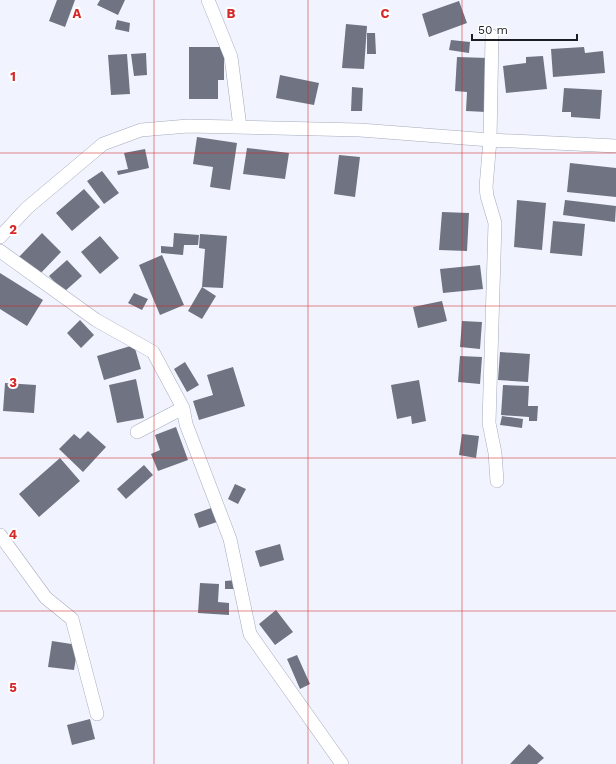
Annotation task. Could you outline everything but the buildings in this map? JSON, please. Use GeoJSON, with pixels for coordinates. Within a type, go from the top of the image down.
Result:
{"type":"FeatureCollection","features":[{"type":"Feature","properties":{"kind":"street"},"geometry":{"type":"LineString","coordinates":[[208,0],[231,57],[240,127]]}},
{"type":"Feature","properties":{"kind":"street"},"geometry":{"type":"LineString","coordinates":[[492,36],[490,140],[487,196],[495,223],[489,423],[495,453],[497,481]]}},
{"type":"Feature","properties":{"kind":"street"},"geometry":{"type":"LineString","coordinates":[[0,237],[27,208],[103,144],[141,130],[188,126],[360,130],[490,140],[616,146]]}},
{"type":"Feature","properties":{"kind":"street"},"geometry":{"type":"LineString","coordinates":[[0,251],[96,320],[153,352],[183,408],[186,424],[230,539],[250,634],[342,764]]}},
{"type":"Feature","properties":{"kind":"street"},"geometry":{"type":"LineString","coordinates":[[137,432],[183,408]]}},
{"type":"Feature","properties":{"kind":"street"},"geometry":{"type":"LineString","coordinates":[[0,535],[46,598],[72,619],[97,714]]}}]}
